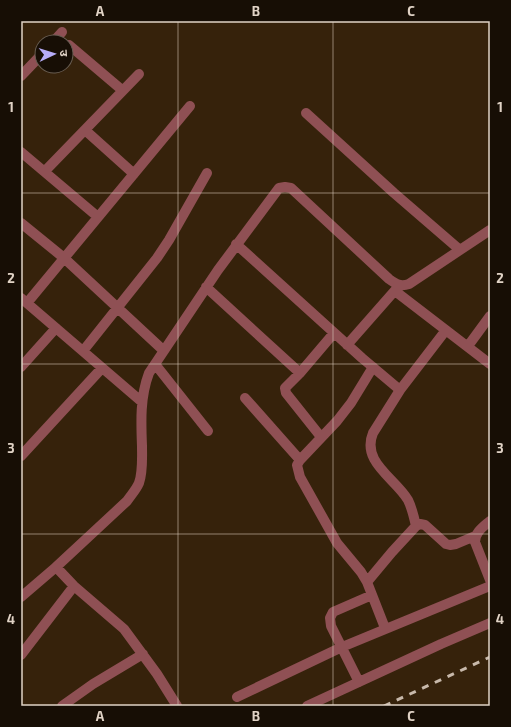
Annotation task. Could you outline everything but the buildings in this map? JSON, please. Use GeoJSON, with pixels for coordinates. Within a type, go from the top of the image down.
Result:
{"type":"FeatureCollection","features":[{"type":"Feature","properties":{"kind":"street"},"geometry":{"type":"LineString","coordinates":[[74,48],[122,90]]}},
{"type":"Feature","properties":{"kind":"street"},"geometry":{"type":"LineString","coordinates":[[21,76],[34,62]]}},
{"type":"Feature","properties":{"kind":"street"},"geometry":{"type":"LineString","coordinates":[[44,172],[139,74]]}},
{"type":"Feature","properties":{"kind":"street"},"geometry":{"type":"LineString","coordinates":[[142,402],[24,301],[64,258],[190,106]]}},
{"type":"Feature","properties":{"kind":"street"},"geometry":{"type":"LineString","coordinates":[[306,113],[394,193],[460,250]]}},
{"type":"Feature","properties":{"kind":"street"},"geometry":{"type":"LineString","coordinates":[[84,130],[134,174]]}},
{"type":"Feature","properties":{"kind":"street"},"geometry":{"type":"LineString","coordinates":[[21,152],[98,217]]}},
{"type":"Feature","properties":{"kind":"street"},"geometry":{"type":"LineString","coordinates":[[83,351],[145,275],[169,240],[208,173]]}},
{"type":"Feature","properties":{"kind":"street"},"geometry":{"type":"LineString","coordinates":[[21,597],[56,567],[95,529],[127,501],[140,482],[142,465],[142,402],[144,386],[163,350],[236,244],[274,192],[279,188],[291,188],[397,288],[446,330],[490,364]]}},
{"type":"Feature","properties":{"kind":"street"},"geometry":{"type":"LineString","coordinates":[[21,223],[64,258],[163,350]]}},
{"type":"Feature","properties":{"kind":"street"},"geometry":{"type":"LineString","coordinates":[[347,344],[397,288],[409,284],[490,230]]}},
{"type":"Feature","properties":{"kind":"street"},"geometry":{"type":"LineString","coordinates":[[236,244],[334,333],[400,390]]}},
{"type":"Feature","properties":{"kind":"street"},"geometry":{"type":"LineString","coordinates":[[206,287],[300,373]]}},
{"type":"Feature","properties":{"kind":"street"},"geometry":{"type":"LineString","coordinates":[[468,346],[490,316]]}},
{"type":"Feature","properties":{"kind":"street"},"geometry":{"type":"LineString","coordinates":[[21,367],[56,328]]}},
{"type":"Feature","properties":{"kind":"street"},"geometry":{"type":"LineString","coordinates":[[416,526],[408,500],[402,491],[377,466],[370,440],[400,390],[446,330]]}},
{"type":"Feature","properties":{"kind":"street"},"geometry":{"type":"LineString","coordinates":[[322,437],[286,393],[285,388],[300,373],[334,333]]}},
{"type":"Feature","properties":{"kind":"street"},"geometry":{"type":"LineString","coordinates":[[155,364],[208,430]]}},
{"type":"Feature","properties":{"kind":"street"},"geometry":{"type":"LineString","coordinates":[[373,367],[351,403],[337,421],[297,465],[300,477],[337,543],[361,572],[367,582],[385,628]]}},
{"type":"Feature","properties":{"kind":"street"},"geometry":{"type":"LineString","coordinates":[[21,456],[102,368]]}},
{"type":"Feature","properties":{"kind":"street"},"geometry":{"type":"LineString","coordinates":[[245,398],[300,460]]}},
{"type":"Feature","properties":{"kind":"street"},"geometry":{"type":"LineString","coordinates":[[367,582],[392,552],[416,526],[420,524],[425,524],[446,544],[450,545],[475,536],[478,531],[490,521]]}},
{"type":"Feature","properties":{"kind":"street"},"geometry":{"type":"LineString","coordinates":[[475,536],[490,580]]}},
{"type":"Feature","properties":{"kind":"street"},"geometry":{"type":"LineString","coordinates":[[56,567],[74,586],[124,629],[143,654],[177,706]]}},
{"type":"Feature","properties":{"kind":"street"},"geometry":{"type":"LineString","coordinates":[[21,655],[74,586]]}},
{"type":"Feature","properties":{"kind":"street"},"geometry":{"type":"LineString","coordinates":[[237,697],[385,628],[490,586]]}},
{"type":"Feature","properties":{"kind":"street"},"geometry":{"type":"LineString","coordinates":[[359,682],[331,626],[330,618],[333,612],[372,595]]}},
{"type":"Feature","properties":{"kind":"street"},"geometry":{"type":"LineString","coordinates":[[307,706],[490,623]]}},
{"type":"Feature","properties":{"kind":"street"},"geometry":{"type":"LineString","coordinates":[[62,706],[94,684],[143,654]]}},
{"type":"Feature","properties":{"kind":"railway"},"geometry":{"type":"LineString","coordinates":[[384,706],[490,657]]}}]}
